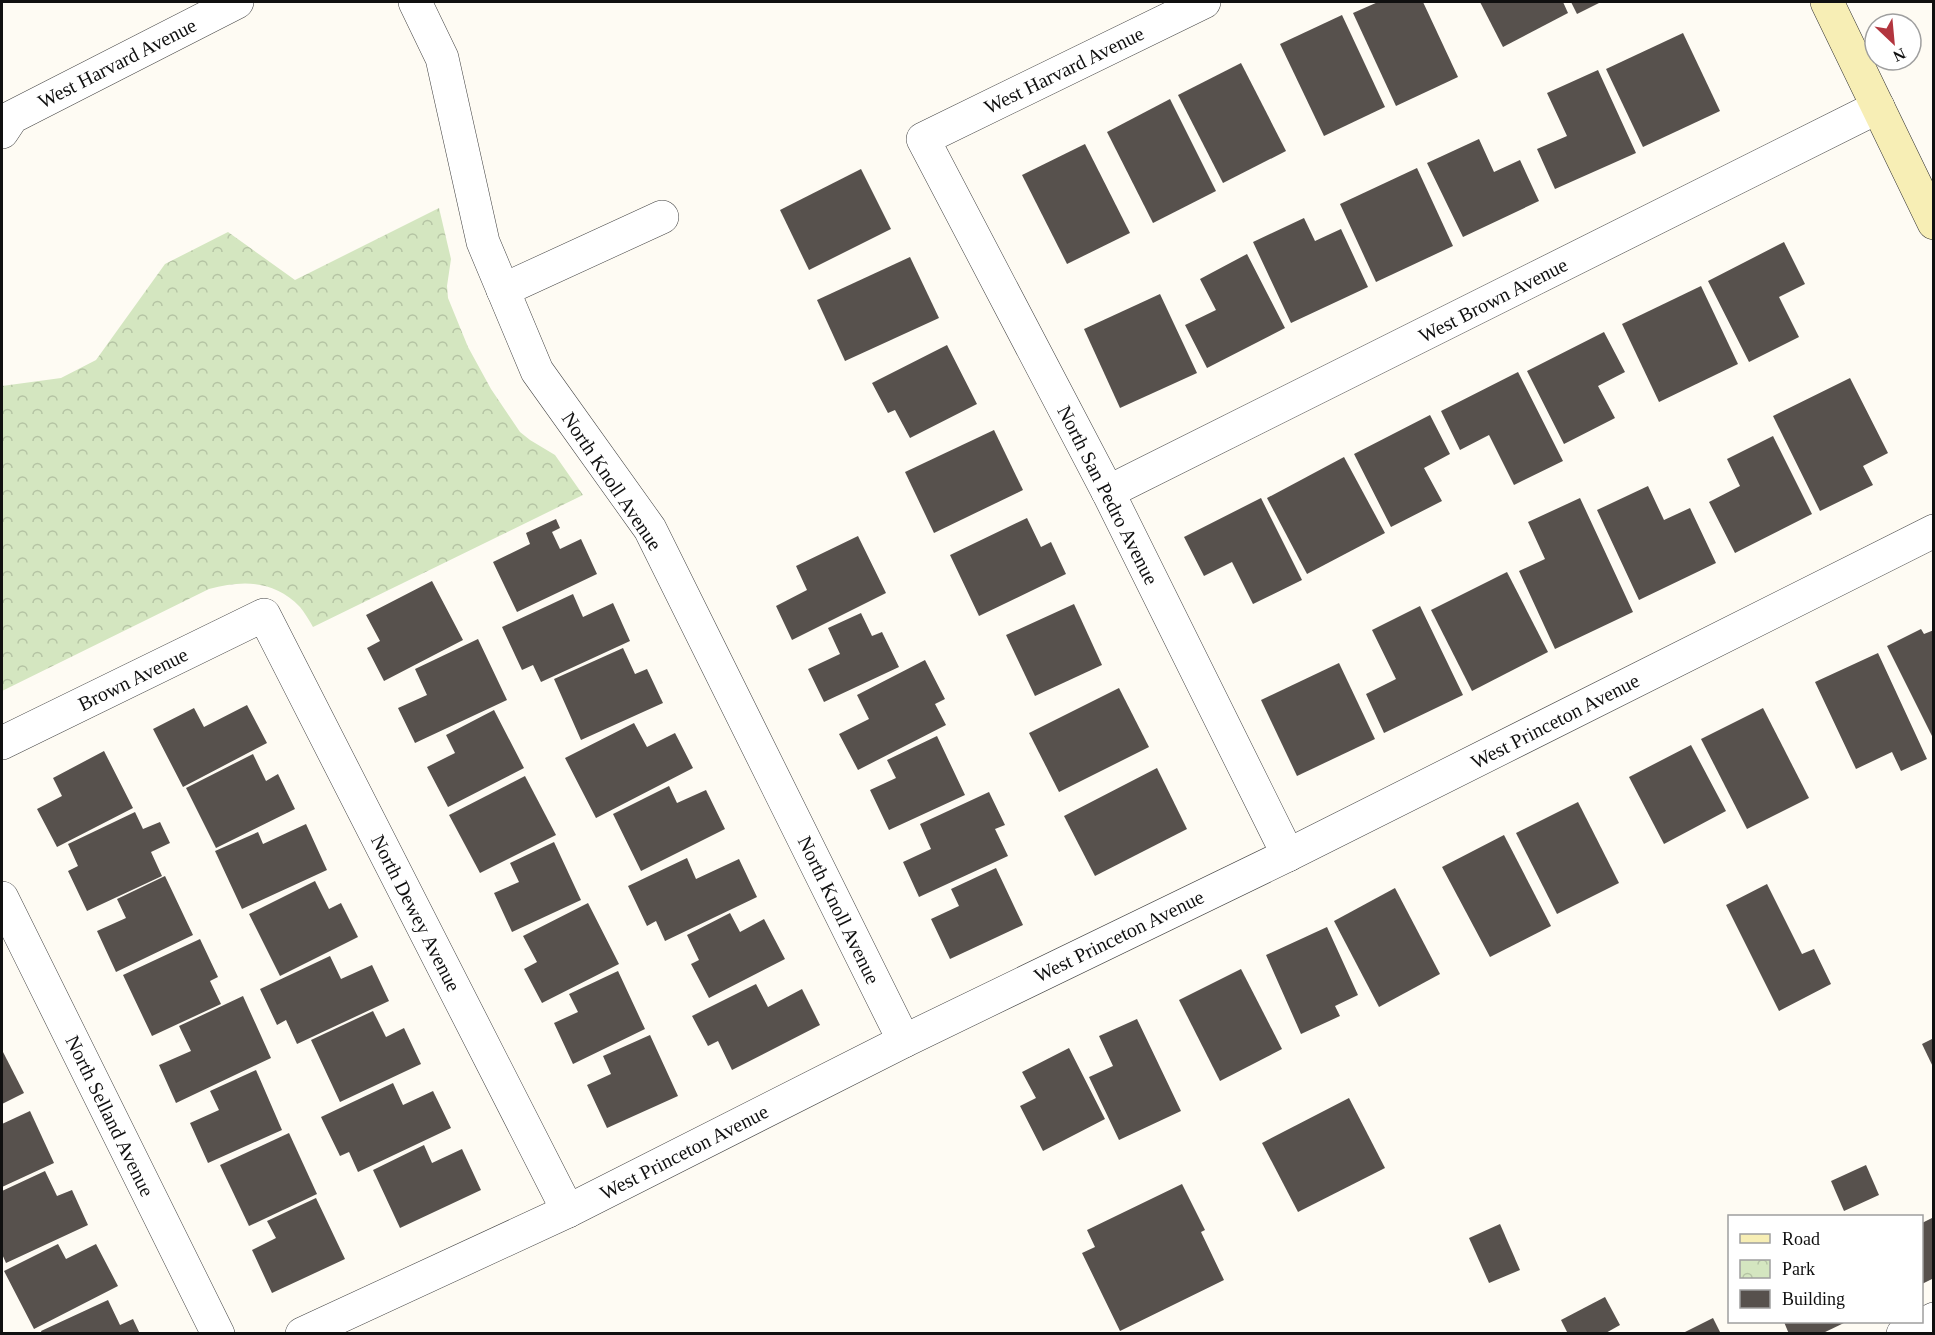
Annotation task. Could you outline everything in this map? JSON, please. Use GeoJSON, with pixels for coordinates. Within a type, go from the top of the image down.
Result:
{"type":"FeatureCollection","features":[{"type":"Feature","properties":{"kind":"street","name":"West Harvard Avenue"},"geometry":{"type":"LineString","coordinates":[[2,132],[12,117],[237,2]]}},
{"type":"Feature","properties":{"kind":"street","name":"North Knoll Avenue"},"geometry":{"type":"LineString","coordinates":[[415,2],[442,58],[483,242],[537,371],[650,529],[904,1041]]}},
{"type":"Feature","properties":{"kind":"street","name":"West Harvard Avenue"},"geometry":{"type":"LineString","coordinates":[[923,139],[1204,2]]}},
{"type":"Feature","properties":{"kind":"street"},"geometry":{"type":"LineString","coordinates":[[1827,2],[1934,223]]}},
{"type":"Feature","properties":{"kind":"street","name":"West Brown Avenue"},"geometry":{"type":"LineString","coordinates":[[1107,492],[1878,108]]}},
{"type":"Feature","properties":{"kind":"street","name":"North San Pedro Avenue"},"geometry":{"type":"LineString","coordinates":[[923,139],[1107,492],[1288,855]]}},
{"type":"Feature","properties":{"kind":"street"},"geometry":{"type":"LineString","coordinates":[[503,290],[663,217]]}},
{"type":"Feature","properties":{"kind":"street","name":"West Princeton Avenue"},"geometry":{"type":"LineString","coordinates":[[302,1334],[568,1211],[904,1041],[1288,855],[1934,531]]}},
{"type":"Feature","properties":{"kind":"street","name":"Brown Avenue"},"geometry":{"type":"LineString","coordinates":[[2,743],[264,615]]}},
{"type":"Feature","properties":{"kind":"street","name":"North Dewey Avenue"},"geometry":{"type":"LineString","coordinates":[[264,615],[568,1211]]}},
{"type":"Feature","properties":{"kind":"street","name":"North Selland Avenue"},"geometry":{"type":"LineString","coordinates":[[2,898],[218,1334]]}},
{"type":"Feature","properties":{"kind":"street"},"geometry":{"type":"LineString","coordinates":[[1903,1334],[1934,1319]]}},
{"type":"Feature","properties":{"kind":"green space"},"geometry":{"type":"Polygon","coordinates":[[[439,208],[451,259],[447,286],[448,298],[468,347],[491,389],[520,432],[555,455],[583,495],[313,627],[300,607],[290,598],[269,587],[258,584],[222,586],[209,589],[2,691],[2,386],[61,378],[96,360],[165,264],[228,232],[295,280],[439,208]]]}},
{"type":"Feature","properties":{"kind":"building"},"geometry":{"type":"Polygon","coordinates":[[[1378,2],[1423,2],[1458,77],[1396,106],[1353,13],[1378,2]]]}},
{"type":"Feature","properties":{"kind":"building"},"geometry":{"type":"Polygon","coordinates":[[[1480,2],[1563,2],[1568,13],[1503,47],[1480,2]]]}},
{"type":"Feature","properties":{"kind":"building"},"geometry":{"type":"Polygon","coordinates":[[[1571,2],[1601,2],[1577,14],[1571,2]]]}},
{"type":"Feature","properties":{"kind":"building"},"geometry":{"type":"Polygon","coordinates":[[[1342,15],[1385,107],[1324,136],[1280,44],[1342,15]]]}},
{"type":"Feature","properties":{"kind":"building"},"geometry":{"type":"Polygon","coordinates":[[[1683,33],[1720,111],[1643,147],[1606,69],[1683,33]]]}},
{"type":"Feature","properties":{"kind":"building"},"geometry":{"type":"Polygon","coordinates":[[[1241,63],[1286,151],[1223,183],[1178,95],[1241,63]]]}},
{"type":"Feature","properties":{"kind":"building"},"geometry":{"type":"Polygon","coordinates":[[[1598,70],[1636,153],[1555,189],[1537,149],[1567,136],[1547,93],[1598,70]]]}},
{"type":"Feature","properties":{"kind":"building"},"geometry":{"type":"Polygon","coordinates":[[[1170,99],[1216,191],[1153,223],[1107,132],[1170,99]]]}},
{"type":"Feature","properties":{"kind":"building"},"geometry":{"type":"Polygon","coordinates":[[[1479,139],[1494,172],[1520,160],[1539,201],[1463,237],[1427,163],[1479,139]]]}},
{"type":"Feature","properties":{"kind":"building"},"geometry":{"type":"Polygon","coordinates":[[[1085,144],[1130,233],[1067,264],[1022,175],[1085,144]]]}},
{"type":"Feature","properties":{"kind":"building"},"geometry":{"type":"Polygon","coordinates":[[[1417,168],[1453,246],[1376,282],[1340,204],[1417,168]]]}},
{"type":"Feature","properties":{"kind":"building"},"geometry":{"type":"Polygon","coordinates":[[[861,169],[891,229],[809,270],[780,210],[861,169]]]}},
{"type":"Feature","properties":{"kind":"building"},"geometry":{"type":"Polygon","coordinates":[[[1304,218],[1315,241],[1341,229],[1368,287],[1291,323],[1253,242],[1304,218]]]}},
{"type":"Feature","properties":{"kind":"building"},"geometry":{"type":"Polygon","coordinates":[[[1784,242],[1805,284],[1779,297],[1799,337],[1749,362],[1708,281],[1784,242]]]}},
{"type":"Feature","properties":{"kind":"building"},"geometry":{"type":"Polygon","coordinates":[[[1247,254],[1285,328],[1207,368],[1185,325],[1216,310],[1200,279],[1247,254]]]}},
{"type":"Feature","properties":{"kind":"building"},"geometry":{"type":"Polygon","coordinates":[[[910,257],[939,318],[845,361],[817,300],[910,257]]]}},
{"type":"Feature","properties":{"kind":"building"},"geometry":{"type":"Polygon","coordinates":[[[1701,286],[1738,364],[1659,402],[1622,324],[1701,286]]]}},
{"type":"Feature","properties":{"kind":"building"},"geometry":{"type":"Polygon","coordinates":[[[1160,294],[1197,373],[1120,408],[1084,329],[1160,294]]]}},
{"type":"Feature","properties":{"kind":"building"},"geometry":{"type":"Polygon","coordinates":[[[1604,332],[1625,372],[1598,386],[1615,418],[1564,444],[1527,371],[1604,332]]]}},
{"type":"Feature","properties":{"kind":"building"},"geometry":{"type":"Polygon","coordinates":[[[947,345],[977,404],[910,438],[895,410],[888,413],[872,383],[947,345]]]}},
{"type":"Feature","properties":{"kind":"building"},"geometry":{"type":"Polygon","coordinates":[[[1518,372],[1563,461],[1514,485],[1489,435],[1460,450],[1441,411],[1518,372]]]}},
{"type":"Feature","properties":{"kind":"building"},"geometry":{"type":"Polygon","coordinates":[[[1850,378],[1888,453],[1863,466],[1873,485],[1820,511],[1773,416],[1850,378]]]}},
{"type":"Feature","properties":{"kind":"building"},"geometry":{"type":"Polygon","coordinates":[[[1430,415],[1450,454],[1424,468],[1442,501],[1391,527],[1354,454],[1430,415]]]}},
{"type":"Feature","properties":{"kind":"building"},"geometry":{"type":"Polygon","coordinates":[[[994,430],[1023,490],[934,533],[905,472],[994,430]]]}},
{"type":"Feature","properties":{"kind":"building"},"geometry":{"type":"Polygon","coordinates":[[[1773,436],[1812,514],[1735,553],[1709,502],[1740,486],[1727,459],[1773,436]]]}},
{"type":"Feature","properties":{"kind":"building"},"geometry":{"type":"Polygon","coordinates":[[[1344,457],[1385,533],[1307,574],[1267,498],[1344,457]]]}},
{"type":"Feature","properties":{"kind":"building"},"geometry":{"type":"Polygon","coordinates":[[[1648,486],[1664,520],[1690,508],[1716,563],[1639,600],[1597,510],[1648,486]]]}},
{"type":"Feature","properties":{"kind":"building"},"geometry":{"type":"Polygon","coordinates":[[[1261,498],[1302,580],[1253,604],[1232,562],[1204,576],[1184,537],[1261,498]]]}},
{"type":"Feature","properties":{"kind":"building"},"geometry":{"type":"Polygon","coordinates":[[[1580,498],[1633,612],[1555,649],[1519,571],[1545,559],[1528,522],[1580,498]]]}},
{"type":"Feature","properties":{"kind":"building"},"geometry":{"type":"Polygon","coordinates":[[[1027,518],[1041,547],[1051,542],[1066,574],[979,616],[950,555],[1027,518]]]}},
{"type":"Feature","properties":{"kind":"building"},"geometry":{"type":"Polygon","coordinates":[[[556,519],[560,528],[552,532],[560,549],[581,539],[597,574],[517,612],[493,562],[530,544],[526,533],[556,519]]]}},
{"type":"Feature","properties":{"kind":"building"},"geometry":{"type":"Polygon","coordinates":[[[858,536],[886,593],[792,640],[776,606],[807,590],[796,566],[858,536]]]}},
{"type":"Feature","properties":{"kind":"building"},"geometry":{"type":"Polygon","coordinates":[[[1507,572],[1548,652],[1472,691],[1431,610],[1507,572]]]}},
{"type":"Feature","properties":{"kind":"building"},"geometry":{"type":"Polygon","coordinates":[[[432,581],[463,640],[384,681],[367,648],[380,641],[366,615],[432,581]]]}},
{"type":"Feature","properties":{"kind":"building"},"geometry":{"type":"Polygon","coordinates":[[[573,594],[583,617],[613,603],[630,641],[541,682],[533,665],[522,670],[502,627],[573,594]]]}},
{"type":"Feature","properties":{"kind":"building"},"geometry":{"type":"Polygon","coordinates":[[[1074,604],[1102,665],[1035,696],[1006,635],[1074,604]]]}},
{"type":"Feature","properties":{"kind":"building"},"geometry":{"type":"Polygon","coordinates":[[[1420,606],[1463,695],[1384,733],[1366,694],[1396,679],[1372,630],[1420,606]]]}},
{"type":"Feature","properties":{"kind":"building"},"geometry":{"type":"Polygon","coordinates":[[[861,613],[872,636],[882,632],[899,667],[824,702],[808,669],[840,654],[828,628],[861,613]]]}},
{"type":"Feature","properties":{"kind":"building"},"geometry":{"type":"Polygon","coordinates":[[[1921,629],[1924,634],[1934,630],[1934,740],[1887,646],[1921,629]]]}},
{"type":"Feature","properties":{"kind":"building"},"geometry":{"type":"Polygon","coordinates":[[[478,639],[507,700],[415,743],[398,708],[427,695],[415,669],[478,639]]]}},
{"type":"Feature","properties":{"kind":"building"},"geometry":{"type":"Polygon","coordinates":[[[623,648],[635,674],[647,669],[663,703],[581,740],[554,679],[623,648]]]}},
{"type":"Feature","properties":{"kind":"building"},"geometry":{"type":"Polygon","coordinates":[[[1878,653],[1927,759],[1901,771],[1892,752],[1856,769],[1815,682],[1878,653]]]}},
{"type":"Feature","properties":{"kind":"building"},"geometry":{"type":"Polygon","coordinates":[[[925,660],[945,699],[935,704],[946,725],[858,770],[839,734],[869,719],[857,695],[925,660]]]}},
{"type":"Feature","properties":{"kind":"building"},"geometry":{"type":"Polygon","coordinates":[[[1339,663],[1375,739],[1297,776],[1261,700],[1339,663]]]}},
{"type":"Feature","properties":{"kind":"building"},"geometry":{"type":"Polygon","coordinates":[[[1119,688],[1149,747],[1059,792],[1029,733],[1119,688]]]}},
{"type":"Feature","properties":{"kind":"building"},"geometry":{"type":"Polygon","coordinates":[[[247,705],[267,743],[183,787],[153,729],[194,708],[204,727],[247,705]]]}},
{"type":"Feature","properties":{"kind":"building"},"geometry":{"type":"Polygon","coordinates":[[[1763,708],[1809,798],[1747,829],[1701,739],[1763,708]]]}},
{"type":"Feature","properties":{"kind":"building"},"geometry":{"type":"Polygon","coordinates":[[[494,710],[524,768],[448,807],[427,767],[455,753],[446,735],[494,710]]]}},
{"type":"Feature","properties":{"kind":"building"},"geometry":{"type":"Polygon","coordinates":[[[634,723],[647,747],[675,733],[693,768],[596,818],[565,758],[634,723]]]}},
{"type":"Feature","properties":{"kind":"building"},"geometry":{"type":"Polygon","coordinates":[[[937,736],[965,795],[889,830],[870,790],[896,778],[887,760],[937,736]]]}},
{"type":"Feature","properties":{"kind":"building"},"geometry":{"type":"Polygon","coordinates":[[[1691,745],[1726,811],[1664,844],[1629,777],[1691,745]]]}},
{"type":"Feature","properties":{"kind":"building"},"geometry":{"type":"Polygon","coordinates":[[[104,751],[133,808],[57,847],[37,809],[62,796],[53,778],[104,751]]]}},
{"type":"Feature","properties":{"kind":"building"},"geometry":{"type":"Polygon","coordinates":[[[253,754],[266,781],[278,774],[295,809],[216,848],[186,788],[253,754]]]}},
{"type":"Feature","properties":{"kind":"building"},"geometry":{"type":"Polygon","coordinates":[[[1157,768],[1187,829],[1095,876],[1064,816],[1157,768]]]}},
{"type":"Feature","properties":{"kind":"building"},"geometry":{"type":"Polygon","coordinates":[[[525,776],[556,835],[480,873],[449,815],[525,776]]]}},
{"type":"Feature","properties":{"kind":"building"},"geometry":{"type":"Polygon","coordinates":[[[669,786],[677,803],[706,790],[725,829],[641,871],[613,814],[669,786]]]}},
{"type":"Feature","properties":{"kind":"building"},"geometry":{"type":"Polygon","coordinates":[[[989,792],[1005,825],[995,829],[1008,856],[919,897],[903,862],[931,849],[920,824],[989,792]]]}},
{"type":"Feature","properties":{"kind":"building"},"geometry":{"type":"Polygon","coordinates":[[[1578,802],[1619,883],[1557,914],[1516,833],[1578,802]]]}},
{"type":"Feature","properties":{"kind":"building"},"geometry":{"type":"Polygon","coordinates":[[[135,812],[143,829],[160,822],[170,843],[151,852],[162,876],[87,911],[68,871],[78,866],[68,844],[135,812]]]}},
{"type":"Feature","properties":{"kind":"building"},"geometry":{"type":"Polygon","coordinates":[[[306,824],[327,870],[242,909],[215,851],[258,832],[263,844],[306,824]]]}},
{"type":"Feature","properties":{"kind":"building"},"geometry":{"type":"Polygon","coordinates":[[[1504,835],[1551,926],[1490,957],[1442,867],[1504,835]]]}},
{"type":"Feature","properties":{"kind":"building"},"geometry":{"type":"Polygon","coordinates":[[[554,842],[581,900],[512,932],[494,893],[519,882],[510,863],[554,842]]]}},
{"type":"Feature","properties":{"kind":"building"},"geometry":{"type":"Polygon","coordinates":[[[687,858],[696,879],[739,859],[757,897],[665,941],[656,921],[647,926],[628,886],[687,858]]]}},
{"type":"Feature","properties":{"kind":"building"},"geometry":{"type":"Polygon","coordinates":[[[996,868],[1023,925],[950,959],[931,919],[959,906],[951,889],[996,868]]]}},
{"type":"Feature","properties":{"kind":"building"},"geometry":{"type":"Polygon","coordinates":[[[165,876],[193,935],[116,972],[97,931],[126,918],[117,899],[165,876]]]}},
{"type":"Feature","properties":{"kind":"building"},"geometry":{"type":"Polygon","coordinates":[[[315,881],[329,909],[341,903],[358,937],[280,976],[249,914],[315,881]]]}},
{"type":"Feature","properties":{"kind":"building"},"geometry":{"type":"Polygon","coordinates":[[[1767,884],[1802,954],[1814,949],[1831,984],[1779,1011],[1726,905],[1767,884]]]}},
{"type":"Feature","properties":{"kind":"building"},"geometry":{"type":"Polygon","coordinates":[[[1395,888],[1440,974],[1379,1007],[1334,921],[1395,888]]]}},
{"type":"Feature","properties":{"kind":"building"},"geometry":{"type":"Polygon","coordinates":[[[588,903],[619,964],[542,1003],[524,969],[537,962],[523,936],[588,903]]]}},
{"type":"Feature","properties":{"kind":"building"},"geometry":{"type":"Polygon","coordinates":[[[730,913],[740,932],[764,919],[785,959],[709,998],[691,964],[699,960],[687,935],[730,913]]]}},
{"type":"Feature","properties":{"kind":"building"},"geometry":{"type":"Polygon","coordinates":[[[1327,927],[1358,995],[1335,1006],[1340,1016],[1301,1034],[1266,955],[1327,927]]]}},
{"type":"Feature","properties":{"kind":"building"},"geometry":{"type":"Polygon","coordinates":[[[200,939],[218,977],[210,981],[221,1004],[152,1036],[123,975],[200,939]]]}},
{"type":"Feature","properties":{"kind":"building"},"geometry":{"type":"Polygon","coordinates":[[[330,956],[341,979],[372,965],[389,1001],[297,1044],[286,1020],[277,1025],[260,989],[330,956]]]}},
{"type":"Feature","properties":{"kind":"building"},"geometry":{"type":"Polygon","coordinates":[[[1241,969],[1282,1049],[1220,1081],[1179,1000],[1241,969]]]}},
{"type":"Feature","properties":{"kind":"building"},"geometry":{"type":"Polygon","coordinates":[[[618,971],[645,1029],[573,1064],[554,1023],[578,1012],[569,994],[618,971]]]}},
{"type":"Feature","properties":{"kind":"building"},"geometry":{"type":"Polygon","coordinates":[[[756,984],[768,1007],[802,989],[820,1025],[732,1070],[718,1041],[708,1046],[692,1016],[756,984]]]}},
{"type":"Feature","properties":{"kind":"building"},"geometry":{"type":"Polygon","coordinates":[[[243,996],[271,1058],[176,1103],[159,1065],[191,1051],[179,1026],[243,996]]]}},
{"type":"Feature","properties":{"kind":"building"},"geometry":{"type":"Polygon","coordinates":[[[373,1011],[386,1037],[404,1028],[421,1064],[340,1102],[311,1040],[373,1011]]]}},
{"type":"Feature","properties":{"kind":"building"},"geometry":{"type":"Polygon","coordinates":[[[1137,1019],[1181,1111],[1119,1140],[1089,1077],[1113,1066],[1099,1036],[1137,1019]]]}},
{"type":"Feature","properties":{"kind":"building"},"geometry":{"type":"Polygon","coordinates":[[[650,1035],[678,1096],[607,1128],[587,1085],[611,1074],[603,1056],[650,1035]]]}},
{"type":"Feature","properties":{"kind":"building"},"geometry":{"type":"Polygon","coordinates":[[[1934,1038],[1934,1069],[1922,1044],[1934,1038]]]}},
{"type":"Feature","properties":{"kind":"building"},"geometry":{"type":"Polygon","coordinates":[[[1069,1048],[1105,1119],[1043,1151],[1020,1106],[1036,1098],[1022,1072],[1069,1048]]]}},
{"type":"Feature","properties":{"kind":"building"},"geometry":{"type":"Polygon","coordinates":[[[2,1053],[24,1093],[2,1104],[2,1053]]]}},
{"type":"Feature","properties":{"kind":"building"},"geometry":{"type":"Polygon","coordinates":[[[256,1070],[282,1130],[208,1163],[190,1123],[219,1110],[210,1091],[256,1070]]]}},
{"type":"Feature","properties":{"kind":"building"},"geometry":{"type":"Polygon","coordinates":[[[393,1083],[403,1105],[433,1091],[451,1128],[358,1172],[349,1152],[340,1156],[321,1117],[393,1083]]]}},
{"type":"Feature","properties":{"kind":"building"},"geometry":{"type":"Polygon","coordinates":[[[1349,1098],[1385,1168],[1298,1212],[1262,1143],[1349,1098]]]}},
{"type":"Feature","properties":{"kind":"building"},"geometry":{"type":"Polygon","coordinates":[[[30,1111],[54,1163],[2,1187],[2,1124],[30,1111]]]}},
{"type":"Feature","properties":{"kind":"building"},"geometry":{"type":"Polygon","coordinates":[[[289,1133],[317,1194],[249,1226],[220,1165],[289,1133]]]}},
{"type":"Feature","properties":{"kind":"building"},"geometry":{"type":"Polygon","coordinates":[[[424,1145],[432,1163],[462,1149],[481,1190],[400,1228],[373,1170],[424,1145]]]}},
{"type":"Feature","properties":{"kind":"building"},"geometry":{"type":"Polygon","coordinates":[[[1866,1165],[1879,1195],[1844,1211],[1831,1181],[1866,1165]]]}},
{"type":"Feature","properties":{"kind":"building"},"geometry":{"type":"Polygon","coordinates":[[[45,1171],[57,1196],[72,1190],[88,1225],[6,1263],[2,1254],[2,1191],[45,1171]]]}},
{"type":"Feature","properties":{"kind":"building"},"geometry":{"type":"Polygon","coordinates":[[[1182,1184],[1205,1230],[1201,1232],[1224,1280],[1120,1331],[1082,1253],[1095,1247],[1087,1230],[1182,1184]]]}},
{"type":"Feature","properties":{"kind":"building"},"geometry":{"type":"Polygon","coordinates":[[[316,1198],[345,1259],[272,1293],[252,1250],[276,1238],[267,1221],[316,1198]]]}},
{"type":"Feature","properties":{"kind":"building"},"geometry":{"type":"Polygon","coordinates":[[[1934,1217],[1934,1278],[1923,1284],[1923,1222],[1934,1217]]]}},
{"type":"Feature","properties":{"kind":"building"},"geometry":{"type":"Polygon","coordinates":[[[1500,1224],[1520,1270],[1489,1283],[1469,1238],[1500,1224]]]}},
{"type":"Feature","properties":{"kind":"building"},"geometry":{"type":"Polygon","coordinates":[[[58,1244],[66,1259],[96,1244],[118,1286],[34,1329],[4,1271],[58,1244]]]}},
{"type":"Feature","properties":{"kind":"building"},"geometry":{"type":"Polygon","coordinates":[[[1605,1297],[1620,1325],[1604,1334],[1568,1334],[1561,1320],[1605,1297]]]}},
{"type":"Feature","properties":{"kind":"building"},"geometry":{"type":"Polygon","coordinates":[[[108,1300],[120,1325],[133,1319],[140,1334],[42,1334],[41,1331],[108,1300]]]}},
{"type":"Feature","properties":{"kind":"building"},"geometry":{"type":"Polygon","coordinates":[[[1713,1318],[1721,1334],[1681,1334],[1713,1318]]]}},
{"type":"Feature","properties":{"kind":"building"},"geometry":{"type":"Polygon","coordinates":[[[1784,1323],[1844,1323],[1821,1334],[1789,1334],[1784,1323]]]}}]}
